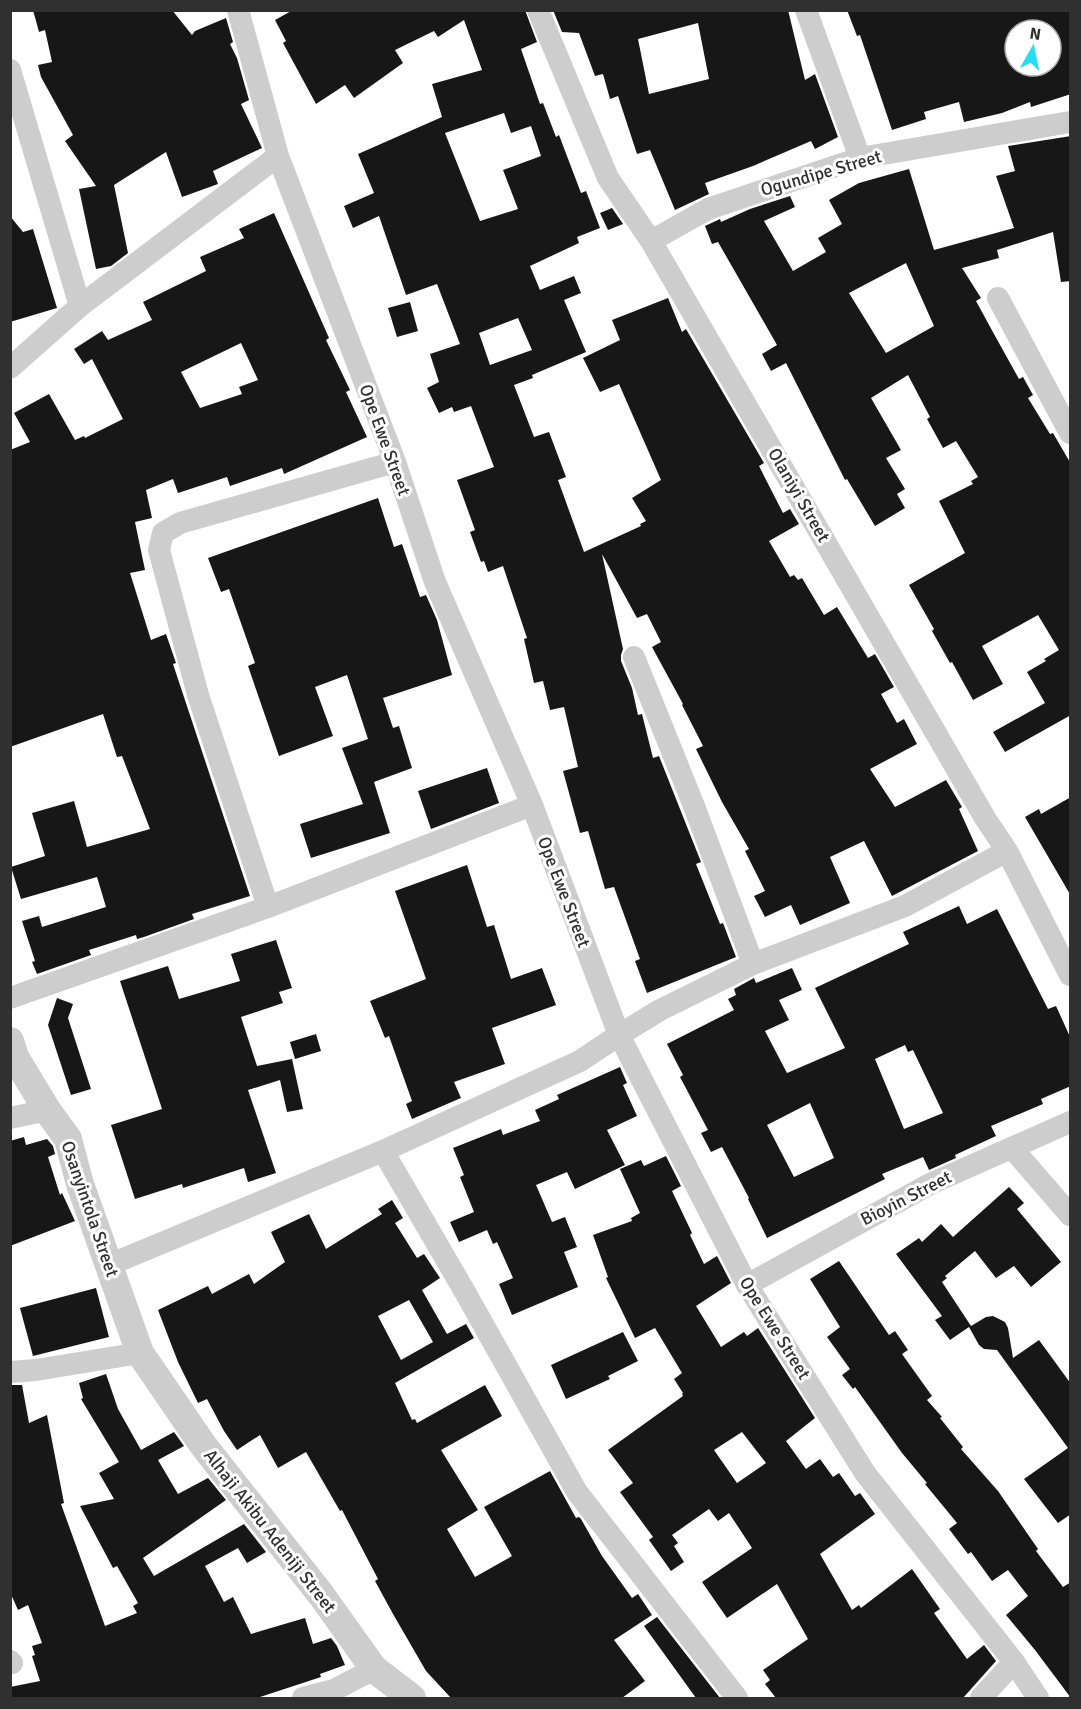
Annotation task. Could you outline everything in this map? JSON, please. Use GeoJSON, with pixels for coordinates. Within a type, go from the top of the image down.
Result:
{"type":"FeatureCollection","features":[{"type":"Feature","properties":{"kind":"street","name":"Ope Ewe Street"},"geometry":{"type":"LineString","coordinates":[[238,10],[278,156],[394,462],[435,582],[532,805],[619,1035],[747,1285],[865,1473],[1014,1662],[1038,1698]]}},
{"type":"Feature","properties":{"kind":"street","name":"Olaniyi Street"},"geometry":{"type":"LineString","coordinates":[[538,10],[608,178],[651,241],[787,472],[985,818],[1007,851],[1071,975]]}},
{"type":"Feature","properties":{"kind":"street"},"geometry":{"type":"LineString","coordinates":[[806,10],[860,158]]}},
{"type":"Feature","properties":{"kind":"street"},"geometry":{"type":"LineString","coordinates":[[10,70],[80,306]]}},
{"type":"Feature","properties":{"kind":"street","name":"Ogundipe Street"},"geometry":{"type":"LineString","coordinates":[[651,241],[708,209],[860,158],[1071,122]]}},
{"type":"Feature","properties":{"kind":"street"},"geometry":{"type":"LineString","coordinates":[[10,368],[80,306],[278,156]]}},
{"type":"Feature","properties":{"kind":"street"},"geometry":{"type":"LineString","coordinates":[[998,298],[1071,433]]}},
{"type":"Feature","properties":{"kind":"street"},"geometry":{"type":"LineString","coordinates":[[268,907],[198,695],[159,550],[163,533],[180,523],[394,462]]}},
{"type":"Feature","properties":{"kind":"street"},"geometry":{"type":"LineString","coordinates":[[634,657],[694,806],[753,964]]}},
{"type":"Feature","properties":{"kind":"street"},"geometry":{"type":"LineString","coordinates":[[10,998],[268,907],[532,805]]}},
{"type":"Feature","properties":{"kind":"street"},"geometry":{"type":"LineString","coordinates":[[109,1265],[383,1150],[580,1061],[660,1010],[753,964],[905,906],[1007,851]]}},
{"type":"Feature","properties":{"kind":"street","name":"Osanyintola Street"},"geometry":{"type":"LineString","coordinates":[[10,1041],[15,1057],[47,1110],[68,1139],[80,1184],[140,1353]]}},
{"type":"Feature","properties":{"kind":"street"},"geometry":{"type":"LineString","coordinates":[[10,1118],[47,1110]]}},
{"type":"Feature","properties":{"kind":"street","name":"Bioyin Street"},"geometry":{"type":"LineString","coordinates":[[747,1285],[930,1184],[1071,1122]]}},
{"type":"Feature","properties":{"kind":"street"},"geometry":{"type":"LineString","coordinates":[[1012,1148],[1071,1215]]}},
{"type":"Feature","properties":{"kind":"street"},"geometry":{"type":"LineString","coordinates":[[383,1150],[578,1492],[737,1698]]}},
{"type":"Feature","properties":{"kind":"street"},"geometry":{"type":"LineString","coordinates":[[10,1371],[36,1370],[140,1353]]}},
{"type":"Feature","properties":{"kind":"street","name":"Alhaji Akibu Adeniji Street"},"geometry":{"type":"LineString","coordinates":[[140,1353],[203,1445],[322,1596],[374,1669],[412,1698]]}},
{"type":"Feature","properties":{"kind":"street"},"geometry":{"type":"LineString","coordinates":[[981,1698],[1014,1662]]}},
{"type":"Feature","properties":{"kind":"street"},"geometry":{"type":"LineString","coordinates":[[303,1698],[334,1690],[374,1669]]}},
{"type":"Feature","properties":{"kind":"building"},"geometry":{"type":"Polygon","coordinates":[[[33,10],[172,10],[192,35],[195,31],[226,18],[233,42],[230,44],[237,58],[249,100],[241,104],[262,148],[213,171],[218,184],[182,197],[166,152],[114,185],[128,253],[111,266],[96,269],[79,189],[96,186],[65,141],[73,135],[41,77],[38,65],[52,62],[45,30],[39,32],[33,10]]]}},
{"type":"Feature","properties":{"kind":"building"},"geometry":{"type":"Polygon","coordinates":[[[293,10],[525,10],[537,42],[521,49],[540,104],[543,103],[556,137],[559,135],[581,193],[586,191],[600,228],[577,237],[579,243],[530,266],[540,290],[574,276],[581,293],[564,300],[586,352],[514,385],[534,437],[549,432],[566,477],[558,480],[584,552],[641,526],[640,524],[646,521],[632,498],[661,480],[619,384],[600,392],[583,358],[620,340],[612,320],[668,298],[682,332],[686,329],[764,463],[759,466],[783,513],[790,509],[799,524],[769,541],[790,577],[794,575],[798,580],[802,578],[824,615],[837,607],[868,658],[875,654],[894,687],[881,694],[897,723],[904,719],[917,744],[870,769],[895,807],[946,780],[962,807],[959,809],[978,851],[892,896],[864,841],[830,857],[850,903],[800,925],[791,905],[765,917],[754,896],[765,891],[745,851],[749,849],[722,802],[696,749],[703,746],[652,647],[661,642],[647,614],[637,618],[602,554],[623,649],[621,661],[632,688],[638,715],[642,714],[653,758],[659,756],[701,862],[696,864],[736,957],[647,993],[635,961],[640,959],[614,887],[605,889],[588,831],[580,833],[563,771],[578,767],[564,707],[550,710],[543,681],[534,683],[524,639],[527,638],[503,566],[488,572],[484,561],[481,562],[470,532],[475,530],[457,480],[494,467],[471,406],[454,412],[452,407],[439,413],[427,388],[439,382],[430,354],[460,344],[437,284],[406,295],[379,216],[353,228],[344,206],[374,193],[358,154],[442,117],[432,84],[482,70],[464,20],[438,37],[434,31],[395,50],[403,63],[354,98],[345,85],[316,104],[283,43],[286,41],[275,20],[293,10]],[[504,113],[445,133],[480,221],[518,209],[503,170],[541,156],[531,126],[511,133],[504,113]],[[518,318],[479,333],[490,365],[532,350],[518,318]]]}},
{"type":"Feature","properties":{"kind":"building"},"geometry":{"type":"Polygon","coordinates":[[[553,10],[788,10],[805,80],[815,74],[838,137],[815,149],[811,141],[753,166],[705,183],[709,194],[675,210],[650,150],[637,154],[618,96],[610,99],[603,74],[595,76],[579,33],[562,32],[553,10]],[[698,23],[638,39],[649,94],[709,79],[698,23]]]}},
{"type":"Feature","properties":{"kind":"building"},"geometry":{"type":"Polygon","coordinates":[[[847,10],[1071,10],[1071,94],[1031,107],[1030,102],[1002,113],[964,122],[959,102],[924,112],[926,119],[892,130],[860,35],[857,36],[847,10]]]}},
{"type":"Feature","properties":{"kind":"building"},"geometry":{"type":"Polygon","coordinates":[[[1071,136],[1071,281],[1061,282],[1053,232],[997,250],[999,258],[962,268],[981,298],[976,301],[1019,379],[1023,377],[1033,395],[1028,398],[1050,434],[1053,433],[1071,464],[1071,715],[1005,752],[993,732],[1045,703],[1027,672],[1059,650],[1038,615],[982,646],[1003,684],[973,700],[932,631],[934,629],[909,585],[965,553],[939,501],[973,484],[971,481],[978,477],[956,441],[943,448],[927,419],[930,417],[908,375],[871,398],[901,450],[886,458],[905,489],[897,494],[905,508],[875,526],[847,479],[845,480],[786,363],[771,371],[762,354],[777,345],[718,242],[712,244],[705,226],[790,196],[795,207],[764,221],[793,271],[826,252],[818,238],[842,224],[829,200],[859,183],[909,169],[934,250],[1014,228],[996,176],[1015,171],[1008,146],[1071,136]],[[906,263],[849,293],[886,353],[934,326],[906,263]]]}},
{"type":"Feature","properties":{"kind":"building"},"geometry":{"type":"Polygon","coordinates":[[[612,208],[623,224],[608,230],[600,213],[612,208]]]}},
{"type":"Feature","properties":{"kind":"building"},"geometry":{"type":"Polygon","coordinates":[[[274,213],[329,338],[326,340],[350,390],[346,392],[367,437],[284,474],[282,468],[230,486],[227,477],[178,493],[173,479],[146,490],[152,518],[135,522],[145,570],[130,573],[151,640],[166,634],[176,663],[173,664],[250,896],[192,914],[194,919],[144,937],[137,939],[136,935],[89,950],[91,955],[37,974],[22,921],[39,916],[42,927],[106,907],[97,877],[21,899],[11,867],[45,856],[32,813],[74,801],[87,847],[150,829],[122,756],[117,757],[103,714],[10,747],[10,450],[30,442],[14,413],[49,394],[75,440],[84,436],[85,438],[123,419],[92,359],[84,364],[74,349],[102,331],[108,340],[152,320],[143,302],[206,271],[200,257],[244,238],[239,229],[274,213]],[[241,343],[181,372],[200,408],[242,394],[239,387],[258,380],[241,343]]]}},
{"type":"Feature","properties":{"kind":"building"},"geometry":{"type":"Polygon","coordinates":[[[10,216],[23,232],[33,229],[57,308],[10,322],[10,216]]]}},
{"type":"Feature","properties":{"kind":"building"},"geometry":{"type":"Polygon","coordinates":[[[410,302],[418,331],[397,337],[388,308],[410,302]]]}},
{"type":"Feature","properties":{"kind":"building"},"geometry":{"type":"Polygon","coordinates":[[[378,498],[394,547],[402,544],[420,597],[426,595],[437,620],[452,675],[383,698],[393,728],[399,726],[412,768],[374,782],[390,833],[311,858],[300,824],[363,804],[342,748],[368,739],[347,675],[315,687],[333,736],[279,756],[248,666],[255,663],[229,589],[221,592],[208,558],[378,498]]]}},
{"type":"Feature","properties":{"kind":"building"},"geometry":{"type":"Polygon","coordinates":[[[487,768],[499,803],[431,829],[418,791],[487,768]]]}},
{"type":"Feature","properties":{"kind":"building"},"geometry":{"type":"Polygon","coordinates":[[[1071,797],[1071,896],[1025,817],[1039,809],[1041,814],[1071,797]]]}},
{"type":"Feature","properties":{"kind":"building"},"geometry":{"type":"Polygon","coordinates":[[[467,865],[487,927],[494,925],[511,979],[542,968],[556,1005],[492,1028],[505,1064],[454,1082],[461,1098],[412,1119],[406,1104],[412,1101],[389,1036],[385,1038],[370,1001],[426,979],[395,891],[467,865]]]}},
{"type":"Feature","properties":{"kind":"building"},"geometry":{"type":"Polygon","coordinates":[[[959,906],[967,924],[997,909],[1048,1009],[1056,1006],[1071,1039],[1071,1086],[1041,1099],[1043,1104],[991,1126],[996,1136],[955,1155],[956,1158],[929,1170],[923,1157],[882,1174],[885,1179],[767,1238],[722,1147],[711,1152],[701,1133],[708,1130],[680,1077],[683,1075],[667,1044],[734,1010],[728,999],[736,995],[734,989],[754,978],[756,983],[792,968],[802,990],[779,1000],[789,1020],[765,1031],[787,1073],[845,1048],[815,988],[909,944],[903,932],[959,906]],[[905,1045],[875,1059],[904,1129],[943,1113],[913,1050],[908,1052],[905,1045]],[[810,1103],[767,1125],[794,1177],[834,1158],[810,1103]]]}},
{"type":"Feature","properties":{"kind":"building"},"geometry":{"type":"Polygon","coordinates":[[[276,940],[292,988],[279,992],[283,1003],[241,1017],[257,1066],[292,1059],[303,1109],[287,1112],[280,1080],[248,1090],[276,1173],[248,1182],[244,1168],[183,1188],[182,1184],[135,1199],[111,1125],[162,1109],[120,981],[168,966],[179,999],[240,981],[231,954],[276,940]]]}},
{"type":"Feature","properties":{"kind":"building"},"geometry":{"type":"Polygon","coordinates":[[[57,998],[73,1004],[68,1018],[91,1089],[71,1095],[48,1025],[57,998]]]}},
{"type":"Feature","properties":{"kind":"building"},"geometry":{"type":"Polygon","coordinates":[[[316,1034],[321,1051],[295,1059],[290,1042],[316,1034]]]}},
{"type":"Feature","properties":{"kind":"building"},"geometry":{"type":"Polygon","coordinates":[[[620,1067],[627,1083],[623,1085],[637,1116],[607,1130],[625,1165],[575,1189],[567,1172],[536,1185],[552,1222],[565,1217],[577,1247],[564,1252],[578,1287],[512,1315],[499,1284],[513,1278],[497,1242],[493,1244],[487,1230],[459,1242],[450,1222],[474,1212],[460,1177],[464,1175],[453,1148],[501,1129],[503,1135],[540,1121],[535,1110],[559,1099],[557,1095],[620,1067]]]}},
{"type":"Feature","properties":{"kind":"building"},"geometry":{"type":"Polygon","coordinates":[[[24,1137],[26,1145],[47,1139],[53,1146],[55,1154],[48,1157],[60,1195],[62,1193],[75,1221],[10,1246],[10,1141],[24,1137]]]}},
{"type":"Feature","properties":{"kind":"building"},"geometry":{"type":"Polygon","coordinates":[[[666,1156],[681,1186],[672,1191],[704,1264],[717,1256],[731,1283],[696,1306],[721,1347],[744,1332],[747,1336],[758,1328],[815,1418],[786,1441],[806,1469],[820,1459],[833,1477],[839,1473],[855,1496],[860,1493],[875,1514],[820,1554],[852,1610],[859,1605],[861,1608],[912,1569],[940,1609],[934,1613],[967,1659],[984,1645],[996,1661],[963,1698],[776,1698],[765,1684],[770,1680],[763,1670],[808,1639],[777,1584],[727,1618],[702,1582],[752,1548],[729,1513],[718,1521],[709,1509],[672,1535],[678,1543],[674,1546],[684,1562],[671,1571],[649,1540],[653,1537],[620,1492],[633,1483],[608,1450],[683,1396],[674,1379],[682,1373],[655,1328],[635,1338],[606,1278],[608,1277],[593,1235],[632,1221],[631,1218],[640,1213],[620,1169],[641,1160],[644,1166],[666,1156]],[[742,1432],[714,1450],[737,1483],[766,1463],[742,1432]]]}},
{"type":"Feature","properties":{"kind":"building"},"geometry":{"type":"Polygon","coordinates":[[[1009,1187],[1024,1203],[1017,1209],[1061,1262],[1031,1287],[1014,1266],[996,1278],[975,1251],[945,1276],[947,1278],[942,1282],[971,1326],[986,1317],[993,1316],[1005,1322],[1013,1358],[1039,1340],[1071,1384],[1071,1514],[1058,1523],[1024,1479],[1068,1448],[997,1350],[984,1349],[979,1345],[969,1327],[950,1340],[935,1320],[942,1316],[896,1254],[919,1238],[922,1242],[941,1224],[953,1237],[1009,1187]]]}},
{"type":"Feature","properties":{"kind":"building"},"geometry":{"type":"Polygon","coordinates":[[[392,1200],[403,1218],[395,1223],[417,1258],[424,1254],[440,1278],[422,1290],[447,1334],[466,1324],[474,1338],[395,1383],[412,1420],[415,1419],[417,1423],[485,1385],[502,1416],[441,1450],[478,1510],[447,1529],[475,1577],[512,1556],[484,1507],[550,1471],[576,1518],[581,1519],[602,1556],[632,1598],[638,1594],[652,1615],[614,1640],[645,1681],[622,1698],[451,1698],[426,1671],[375,1581],[378,1579],[342,1510],[340,1511],[306,1452],[278,1468],[260,1435],[237,1450],[207,1399],[198,1403],[178,1362],[158,1310],[208,1286],[212,1294],[249,1274],[254,1284],[285,1262],[271,1232],[309,1214],[326,1249],[382,1214],[378,1209],[392,1200]],[[409,1300],[378,1316],[401,1360],[433,1342],[409,1300]]]}},
{"type":"Feature","properties":{"kind":"building"},"geometry":{"type":"Polygon","coordinates":[[[839,1261],[889,1335],[895,1331],[908,1350],[902,1354],[932,1396],[927,1400],[963,1447],[961,1449],[998,1491],[1038,1549],[1036,1551],[1063,1587],[1071,1582],[1071,1698],[1006,1615],[1028,1596],[1008,1570],[992,1581],[971,1552],[968,1554],[949,1529],[957,1523],[925,1484],[927,1483],[902,1453],[855,1387],[853,1389],[842,1375],[850,1369],[827,1337],[840,1327],[810,1279],[839,1261]]]}},
{"type":"Feature","properties":{"kind":"building"},"geometry":{"type":"Polygon","coordinates":[[[96,1288],[109,1337],[33,1356],[20,1308],[96,1288]]]}},
{"type":"Feature","properties":{"kind":"building"},"geometry":{"type":"Polygon","coordinates":[[[623,1332],[638,1361],[608,1376],[610,1379],[566,1399],[551,1365],[623,1332]]]}},
{"type":"Feature","properties":{"kind":"building"},"geometry":{"type":"Polygon","coordinates":[[[106,1374],[118,1409],[141,1450],[174,1432],[184,1446],[158,1460],[178,1494],[208,1478],[226,1500],[143,1558],[154,1576],[244,1524],[266,1552],[247,1563],[238,1548],[205,1566],[224,1602],[233,1597],[251,1634],[305,1618],[313,1644],[331,1638],[345,1665],[320,1674],[321,1677],[257,1698],[10,1698],[10,1687],[40,1681],[32,1656],[35,1655],[32,1646],[42,1643],[28,1605],[18,1610],[10,1592],[10,1385],[22,1385],[29,1423],[47,1415],[64,1503],[61,1504],[105,1626],[137,1613],[133,1606],[138,1603],[117,1566],[113,1568],[80,1506],[114,1499],[99,1473],[119,1462],[81,1399],[83,1398],[79,1383],[106,1374]]]}},
{"type":"Feature","properties":{"kind":"building"},"geometry":{"type":"Polygon","coordinates":[[[657,1617],[720,1698],[696,1698],[644,1626],[657,1617]]]}}]}
